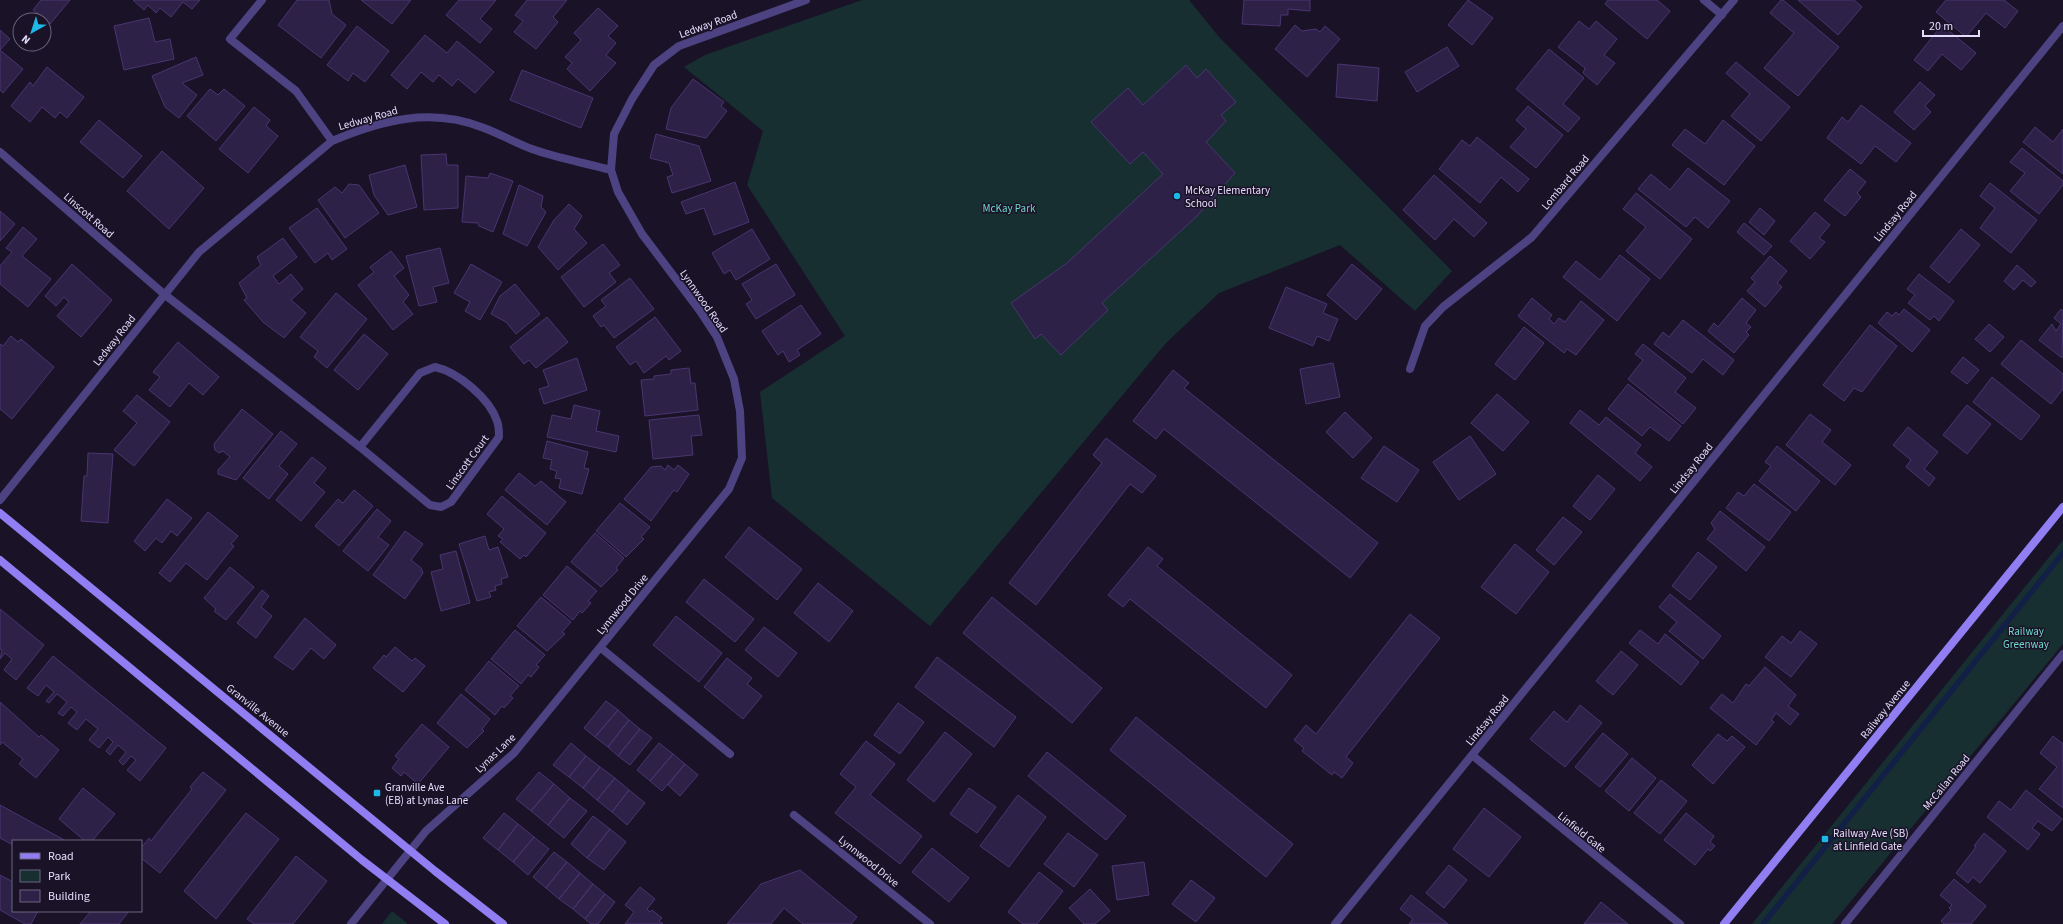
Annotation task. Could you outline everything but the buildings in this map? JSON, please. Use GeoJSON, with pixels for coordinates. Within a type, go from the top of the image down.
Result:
{"type":"FeatureCollection","features":[{"type":"Feature","properties":{"kind":"main road","name":"Railway Avenue"},"geometry":{"type":"LineString","coordinates":[[1724,924],[2063,507]]}},
{"type":"Feature","properties":{"kind":"main road","name":"Granville Avenue"},"geometry":{"type":"LineString","coordinates":[[0,513],[410,851],[503,924]]}},
{"type":"Feature","properties":{"kind":"main road"},"geometry":{"type":"LineString","coordinates":[[0,560],[387,880],[445,924]]}},
{"type":"Feature","properties":{"kind":"street"},"geometry":{"type":"LineString","coordinates":[[262,0],[230,38],[296,91],[332,141]]}},
{"type":"Feature","properties":{"kind":"street","name":"Ledway Road"},"geometry":{"type":"LineString","coordinates":[[0,500],[199,252],[332,141],[357,130],[391,121],[421,117],[441,117],[484,128],[532,149],[611,170],[614,134],[632,99],[654,65],[679,46],[806,0]]}},
{"type":"Feature","properties":{"kind":"street"},"geometry":{"type":"LineString","coordinates":[[1704,0],[1722,15]]}},
{"type":"Feature","properties":{"kind":"street","name":"Lombard Road"},"geometry":{"type":"LineString","coordinates":[[1410,369],[1425,326],[1443,307],[1532,237],[1734,0]]}},
{"type":"Feature","properties":{"kind":"street","name":"Lindsay Road"},"geometry":{"type":"LineString","coordinates":[[1335,924],[2063,26]]}},
{"type":"Feature","properties":{"kind":"street","name":"Linscott Road"},"geometry":{"type":"LineString","coordinates":[[0,152],[164,294]]}},
{"type":"Feature","properties":{"kind":"street","name":"Lynnwood Road"},"geometry":{"type":"LineString","coordinates":[[611,170],[618,192],[629,212],[717,337],[734,378],[740,411],[742,458]]}},
{"type":"Feature","properties":{"kind":"street","name":"Linscott Court"},"geometry":{"type":"LineString","coordinates":[[164,294],[360,447],[430,505],[441,507],[448,506],[499,436],[497,421],[490,408],[477,393],[453,373],[436,367],[420,373],[360,447]]}},
{"type":"Feature","properties":{"kind":"street","name":"Lynnwood Drive"},"geometry":{"type":"LineString","coordinates":[[730,754],[601,648],[729,490],[742,458]]}},
{"type":"Feature","properties":{"kind":"street","name":"Lynas Lane"},"geometry":{"type":"LineString","coordinates":[[351,924],[426,831],[514,753],[601,648]]}},
{"type":"Feature","properties":{"kind":"street","name":"McCallan Road"},"geometry":{"type":"LineString","coordinates":[[1846,924],[2063,654]]}},
{"type":"Feature","properties":{"kind":"street","name":"Linfield Gate"},"geometry":{"type":"LineString","coordinates":[[1472,755],[1680,924]]}},
{"type":"Feature","properties":{"kind":"street","name":"Lynnwood Drive"},"geometry":{"type":"LineString","coordinates":[[794,815],[930,924]]}},
{"type":"Feature","properties":{"kind":"green space","name":"McKay Park"},"geometry":{"type":"Polygon","coordinates":[[[862,0],[1189,0],[1219,37],[1452,271],[1415,311],[1340,245],[1219,293],[1166,343],[930,626],[772,498],[760,392],[845,336],[747,185],[763,131],[684,67],[705,55],[862,0]]]}},
{"type":"Feature","properties":{"kind":"green space","name":"Railway Greenway"},"geometry":{"type":"Polygon","coordinates":[[[2063,540],[2063,644],[1832,924],[1752,924],[2063,540]]]}},
{"type":"Feature","properties":{"kind":"green space"},"geometry":{"type":"Polygon","coordinates":[[[392,911],[408,924],[382,924],[392,911]]]}},
{"type":"Feature","properties":{"kind":"waterway"},"geometry":{"type":"LineString","coordinates":[[1763,924],[2063,553]]}},
{"type":"Feature","properties":{"kind":"place","name":"McKay Elementary School"},"geometry":{"type":"Point","coordinates":[1177,196]}},
{"type":"Feature","properties":{"kind":"place","name":"Granville Ave (EB) at Lynas Lane"},"geometry":{"type":"Point","coordinates":[377,793]}},
{"type":"Feature","properties":{"kind":"place","name":"Railway Ave (SB) at Linfield Gate"},"geometry":{"type":"Point","coordinates":[1825,839]}}]}
